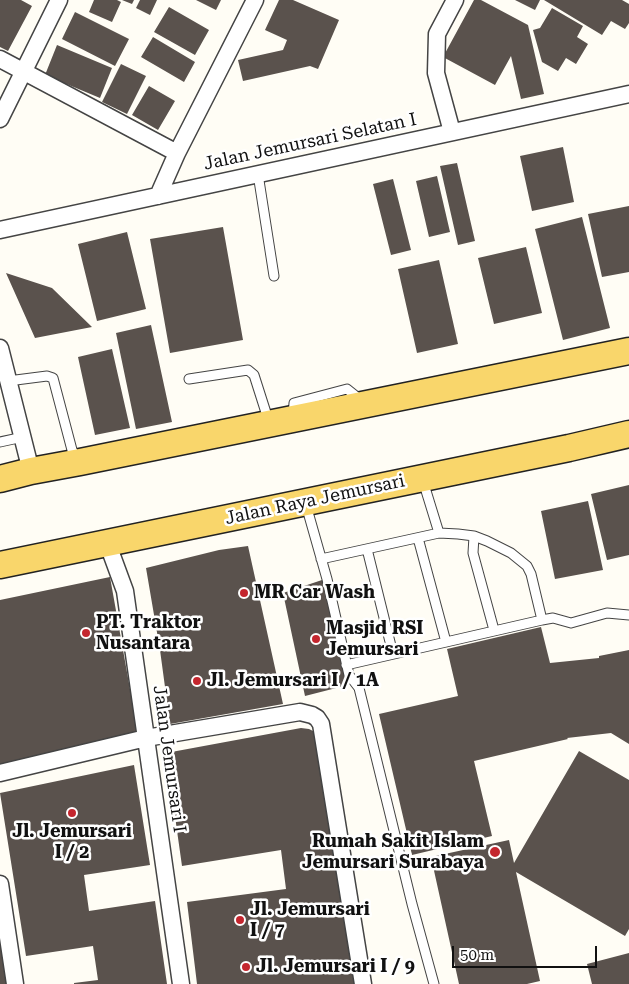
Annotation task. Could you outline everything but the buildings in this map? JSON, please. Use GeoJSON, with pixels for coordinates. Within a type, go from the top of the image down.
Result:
{"type":"FeatureCollection","features":[{"type":"Feature","properties":{"kind":"main road"},"geometry":{"type":"LineString","coordinates":[[0,479],[31,471],[629,351]]}},
{"type":"Feature","properties":{"kind":"main road","name":"Jalan Raya Jemursari"},"geometry":{"type":"LineString","coordinates":[[0,565],[629,434]]}},
{"type":"Feature","properties":{"kind":"street"},"geometry":{"type":"LineString","coordinates":[[0,119],[59,0]]}},
{"type":"Feature","properties":{"kind":"street"},"geometry":{"type":"LineString","coordinates":[[158,196],[176,153],[254,0]]}},
{"type":"Feature","properties":{"kind":"street"},"geometry":{"type":"LineString","coordinates":[[452,132],[436,74],[436,54],[437,34],[455,0]]}},
{"type":"Feature","properties":{"kind":"street"},"geometry":{"type":"LineString","coordinates":[[0,59],[176,153]]}},
{"type":"Feature","properties":{"kind":"street","name":"Jalan Jemursari Selatan I"},"geometry":{"type":"LineString","coordinates":[[0,230],[629,94]]}},
{"type":"Feature","properties":{"kind":"street"},"geometry":{"type":"LineString","coordinates":[[0,348],[31,471]]}},
{"type":"Feature","properties":{"kind":"street","name":"Jalan Jemursari I"},"geometry":{"type":"LineString","coordinates":[[108,542],[125,591],[181,984]]}},
{"type":"Feature","properties":{"kind":"street"},"geometry":{"type":"LineString","coordinates":[[0,773],[146,738],[300,712],[312,715],[321,724],[364,984]]}},
{"type":"Feature","properties":{"kind":"street"},"geometry":{"type":"LineString","coordinates":[[0,884],[15,984]]}},
{"type":"Feature","properties":{"kind":"lane"},"geometry":{"type":"LineString","coordinates":[[258,174],[274,276]]}},
{"type":"Feature","properties":{"kind":"lane"},"geometry":{"type":"LineString","coordinates":[[189,379],[248,370],[254,375],[281,421]]}},
{"type":"Feature","properties":{"kind":"lane"},"geometry":{"type":"LineString","coordinates":[[8,381],[47,376],[53,378],[72,450],[80,462]]}},
{"type":"Feature","properties":{"kind":"lane"},"geometry":{"type":"LineString","coordinates":[[0,442],[22,437]]}},
{"type":"Feature","properties":{"kind":"lane"},"geometry":{"type":"LineString","coordinates":[[422,478],[438,533]]}},
{"type":"Feature","properties":{"kind":"lane"},"geometry":{"type":"LineString","coordinates":[[305,502],[322,559],[348,675],[359,688],[412,904],[434,984]]}},
{"type":"Feature","properties":{"kind":"lane"},"geometry":{"type":"LineString","coordinates":[[322,559],[438,533],[474,536],[487,540],[511,553],[527,566],[532,574],[542,620]]}},
{"type":"Feature","properties":{"kind":"lane"},"geometry":{"type":"LineString","coordinates":[[474,536],[473,553],[494,630]]}},
{"type":"Feature","properties":{"kind":"lane"},"geometry":{"type":"LineString","coordinates":[[418,538],[446,642]]}},
{"type":"Feature","properties":{"kind":"lane"},"geometry":{"type":"LineString","coordinates":[[366,550],[393,654]]}},
{"type":"Feature","properties":{"kind":"lane"},"geometry":{"type":"LineString","coordinates":[[346,665],[542,620],[554,618],[571,623],[607,613],[629,615]]}},
{"type":"Feature","properties":{"kind":"place","name":"MR Car Wash"},"geometry":{"type":"Point","coordinates":[244,593]}},
{"type":"Feature","properties":{"kind":"place","name":"PT. Traktor Nusantara"},"geometry":{"type":"Point","coordinates":[86,633]}},
{"type":"Feature","properties":{"kind":"place","name":"Masjid RSI Jemursari"},"geometry":{"type":"Point","coordinates":[316,639]}},
{"type":"Feature","properties":{"kind":"place","name":"Jl. Jemursari I / 1A"},"geometry":{"type":"Point","coordinates":[197,681]}},
{"type":"Feature","properties":{"kind":"place","name":"Jl. Jemursari I / 2"},"geometry":{"type":"Point","coordinates":[72,813]}},
{"type":"Feature","properties":{"kind":"place","name":"Rumah Sakit Islam Jemursari Surabaya"},"geometry":{"type":"Point","coordinates":[495,852]}},
{"type":"Feature","properties":{"kind":"place","name":"Jl. Jemursari I / 7"},"geometry":{"type":"Point","coordinates":[240,920]}},
{"type":"Feature","properties":{"kind":"place","name":"Jl. Jemursari I / 9"},"geometry":{"type":"Point","coordinates":[246,967]}}]}
